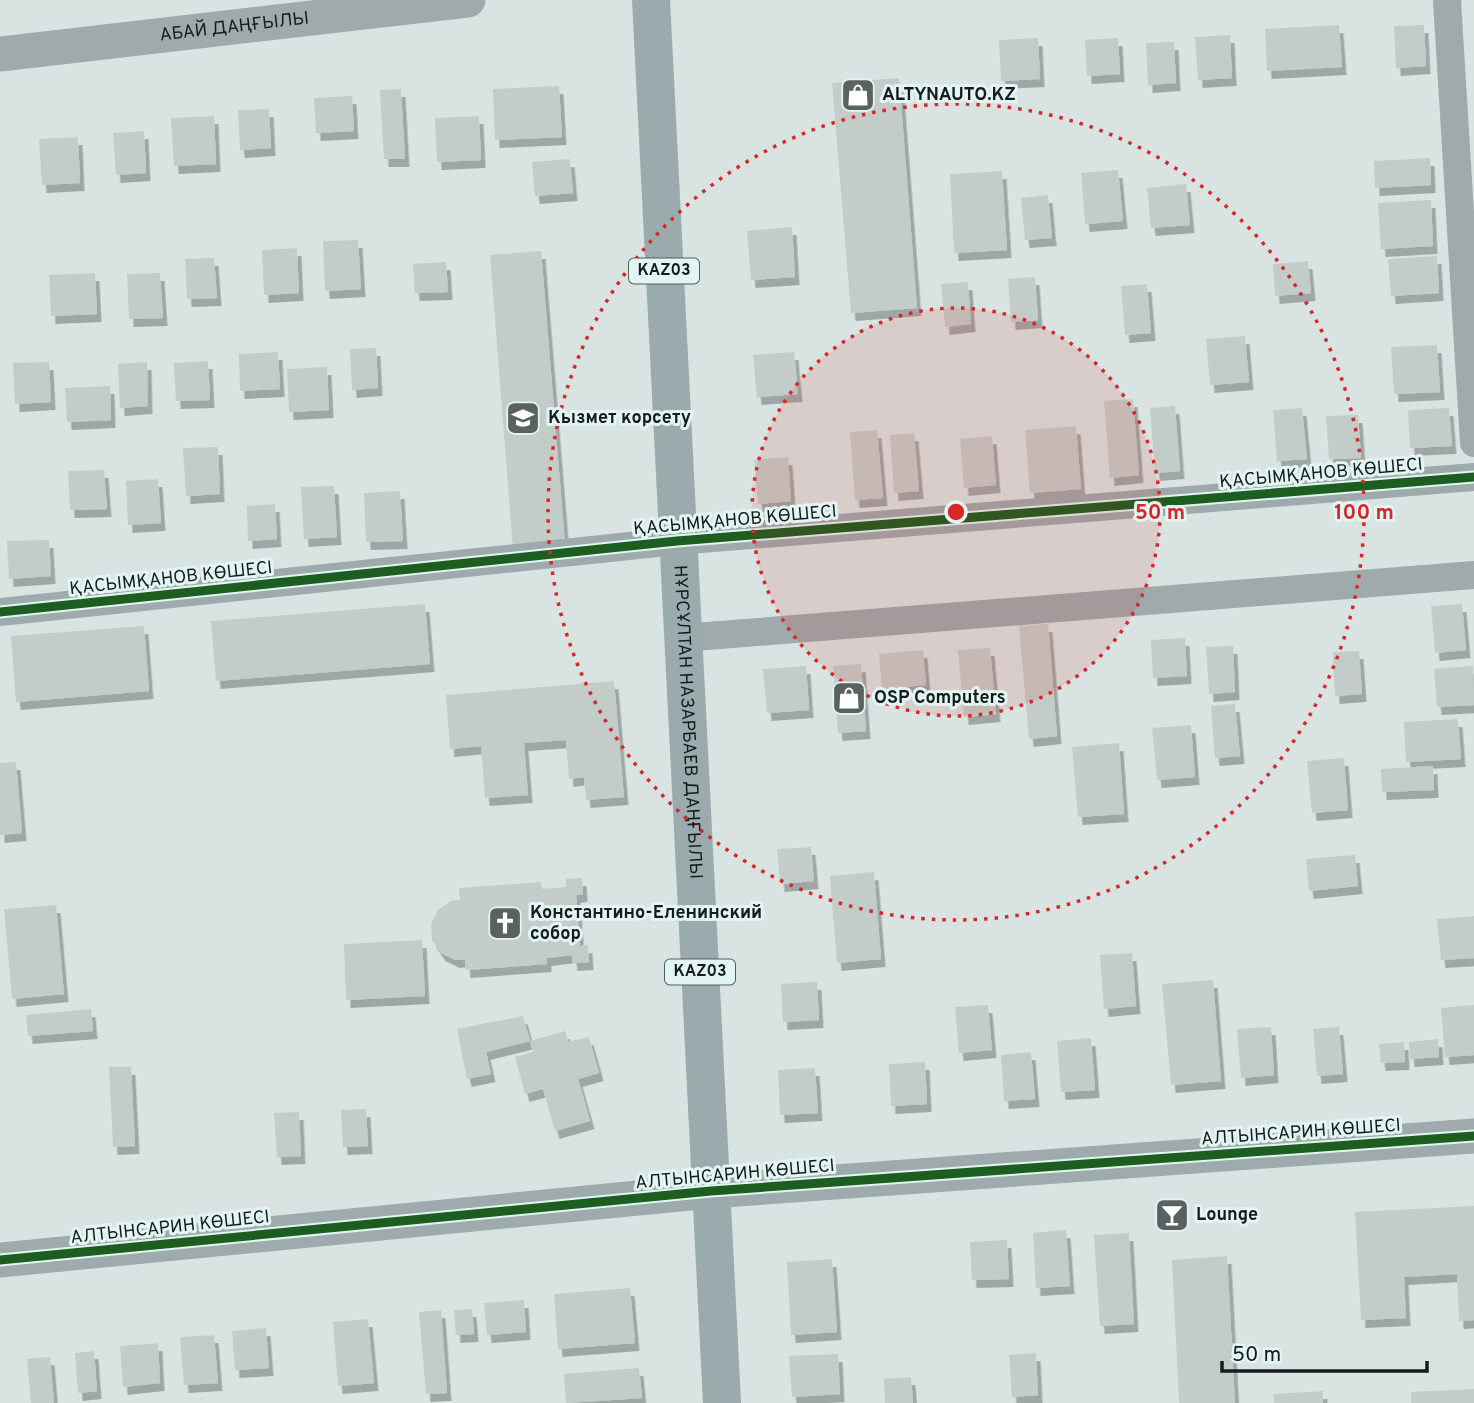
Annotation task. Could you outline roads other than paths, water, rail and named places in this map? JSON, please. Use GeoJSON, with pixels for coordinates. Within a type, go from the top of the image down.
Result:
{"type":"FeatureCollection","features":[{"type":"Feature","properties":{"kind":"main road","name":"НҰРСҰЛТАН НАЗАРБАЕВ ДАҢҒЫЛЫ"},"geometry":{"type":"LineString","coordinates":[[651,0],[722,1403]]}},
{"type":"Feature","properties":{"kind":"street","name":"АБАЙ ДАҢҒЫЛЫ"},"geometry":{"type":"LineString","coordinates":[[0,54],[468,0]]}},
{"type":"Feature","properties":{"kind":"street"},"geometry":{"type":"LineString","coordinates":[[1447,0],[1474,443]]}},
{"type":"Feature","properties":{"kind":"street","name":"ҚАСЫМҚАНОВ КӨШЕСІ"},"geometry":{"type":"LineString","coordinates":[[0,612],[677,541],[1474,477]]}},
{"type":"Feature","properties":{"kind":"street"},"geometry":{"type":"LineString","coordinates":[[682,638],[1474,575]]}},
{"type":"Feature","properties":{"kind":"street","name":"АЛТЫНСАРИН КӨШЕСІ"},"geometry":{"type":"LineString","coordinates":[[0,1260],[711,1191],[1474,1136]]}},
{"type":"Feature","properties":{"kind":"place","name":"ALTYNAUTO.KZ"},"geometry":{"type":"Point","coordinates":[858,95]}},
{"type":"Feature","properties":{"kind":"place","name":"Кызмет корсету"},"geometry":{"type":"Point","coordinates":[523,418]}},
{"type":"Feature","properties":{"kind":"place","name":"OSP Computers"},"geometry":{"type":"Point","coordinates":[849,698]}},
{"type":"Feature","properties":{"kind":"place","name":"Константино-Еленинский собор"},"geometry":{"type":"Point","coordinates":[505,923]}},
{"type":"Feature","properties":{"kind":"place","name":"Lounge"},"geometry":{"type":"Point","coordinates":[1172,1215]}}]}
